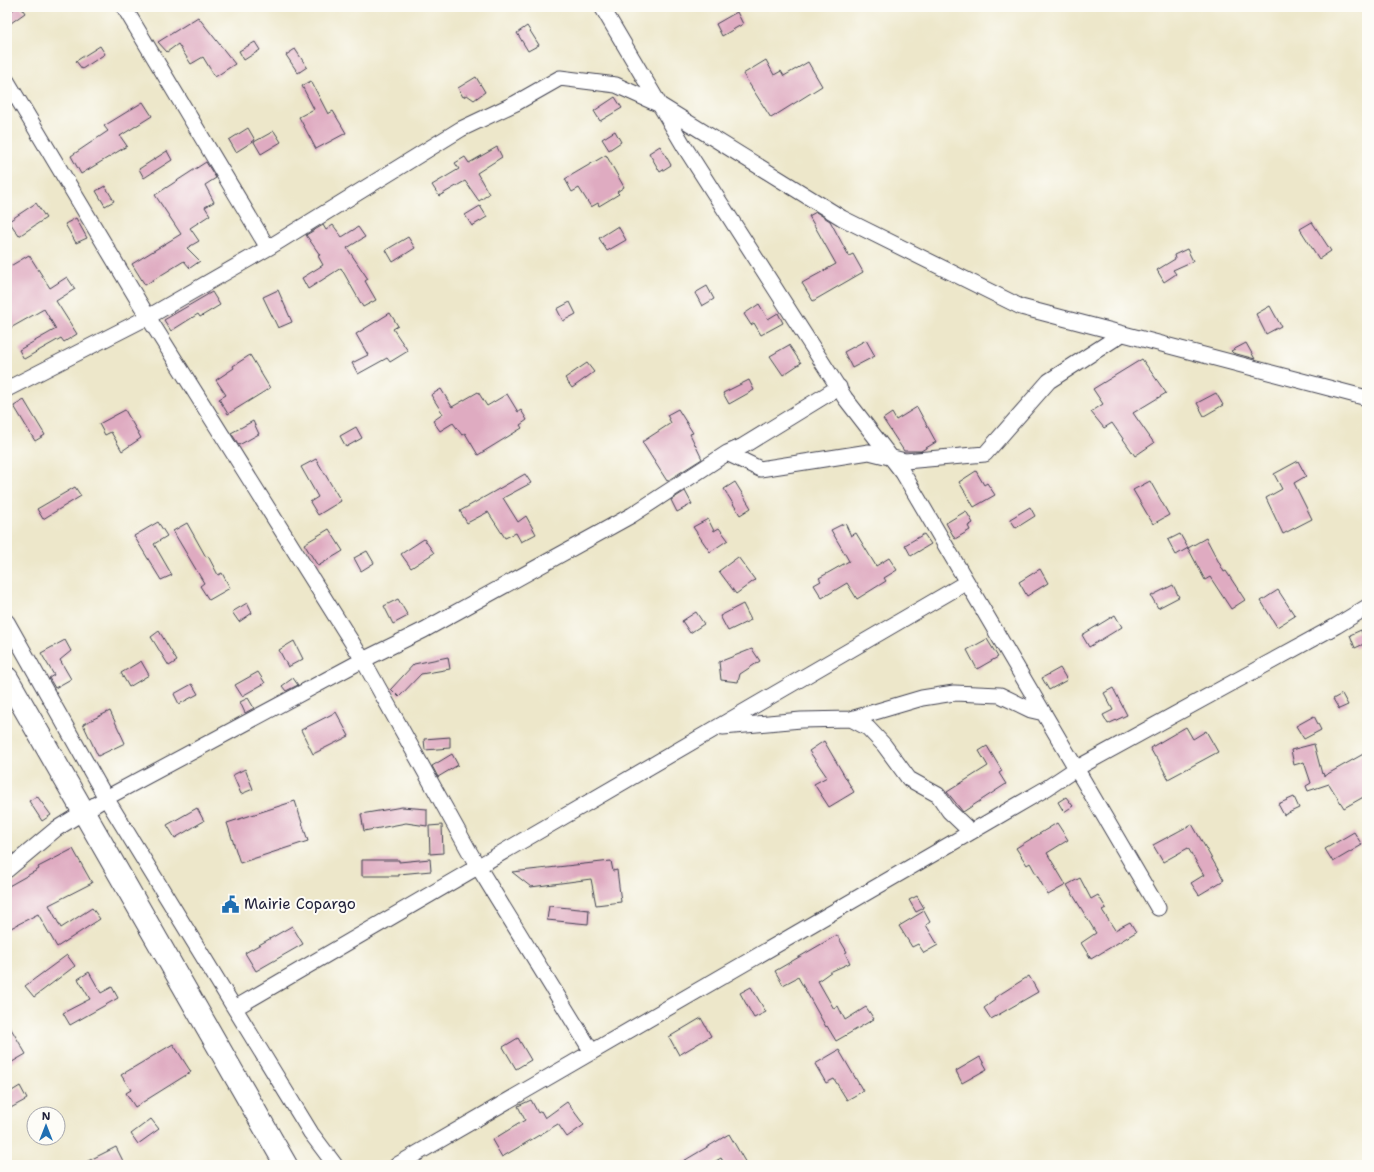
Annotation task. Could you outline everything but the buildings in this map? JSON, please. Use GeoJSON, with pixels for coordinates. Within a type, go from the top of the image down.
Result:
{"type":"FeatureCollection","features":[{"type":"Feature","properties":{"kind":"highway"},"geometry":{"type":"LineString","coordinates":[[7,678],[286,1165]]}},
{"type":"Feature","properties":{"kind":"street"},"geometry":{"type":"LineString","coordinates":[[124,7],[268,248]]}},
{"type":"Feature","properties":{"kind":"street"},"geometry":{"type":"LineString","coordinates":[[602,7],[684,146],[839,388],[902,473],[1158,908]]}},
{"type":"Feature","properties":{"kind":"street"},"geometry":{"type":"LineString","coordinates":[[7,389],[148,317],[268,248],[461,129],[516,103],[560,78],[616,85],[660,105],[842,218],[1021,306],[1367,398]]}},
{"type":"Feature","properties":{"kind":"street"},"geometry":{"type":"LineString","coordinates":[[7,80],[148,317],[363,660],[478,866],[592,1052]]}},
{"type":"Feature","properties":{"kind":"street"},"geometry":{"type":"LineString","coordinates":[[727,453],[760,469],[869,452],[890,456],[906,462],[985,454],[1050,381],[1122,334]]}},
{"type":"Feature","properties":{"kind":"street"},"geometry":{"type":"LineString","coordinates":[[7,870],[56,829],[106,798],[363,660],[424,630],[632,515],[727,453],[742,446],[839,388]]}},
{"type":"Feature","properties":{"kind":"street"},"geometry":{"type":"LineString","coordinates":[[234,1008],[967,582]]}},
{"type":"Feature","properties":{"kind":"street"},"geometry":{"type":"LineString","coordinates":[[397,1165],[1047,788],[1077,768],[1329,629],[1367,606]]}},
{"type":"Feature","properties":{"kind":"street"},"geometry":{"type":"LineString","coordinates":[[7,622],[106,798],[234,1008],[312,1133],[335,1165]]}},
{"type":"Feature","properties":{"kind":"street"},"geometry":{"type":"LineString","coordinates":[[716,728],[801,720],[851,718],[922,698],[954,692],[1000,695],[1031,710],[1044,713]]}},
{"type":"Feature","properties":{"kind":"street"},"geometry":{"type":"LineString","coordinates":[[851,718],[868,728],[884,745],[909,779],[938,795],[949,811],[971,832]]}},
{"type":"Feature","properties":{"kind":"place","name":"Mairie Copargo"},"geometry":{"type":"Point","coordinates":[231,904]}}]}
